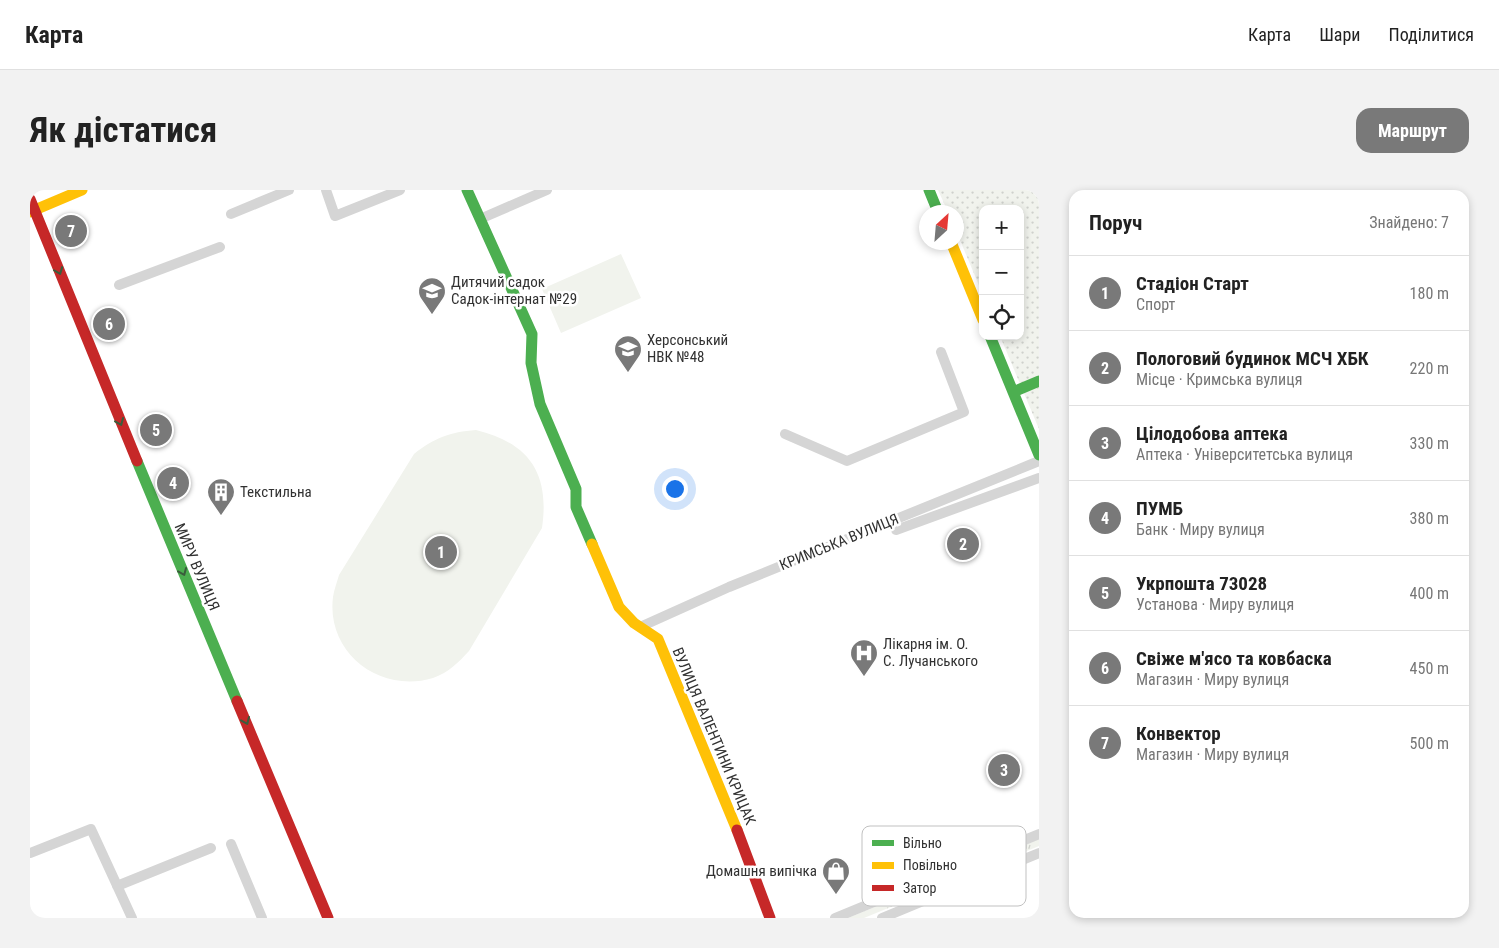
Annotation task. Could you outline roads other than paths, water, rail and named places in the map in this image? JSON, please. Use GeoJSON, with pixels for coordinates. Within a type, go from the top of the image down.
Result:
{"type":"FeatureCollection","features":[{"type":"Feature","properties":{"kind":"street"},"geometry":{"type":"LineString","coordinates":[[31,207],[82,190]]}},
{"type":"Feature","properties":{"kind":"street"},"geometry":{"type":"LineString","coordinates":[[231,214],[289,190]]}},
{"type":"Feature","properties":{"kind":"street"},"geometry":{"type":"LineString","coordinates":[[326,190],[335,216],[400,190]]}},
{"type":"Feature","properties":{"kind":"street","name":"ВУЛИЦЯ ВАЛЕНТИНИ КРИЦАК"},"geometry":{"type":"LineString","coordinates":[[468,190],[532,334],[531,363],[540,404],[576,489],[576,507],[619,607],[640,627],[658,639],[756,876],[770,918]]}},
{"type":"Feature","properties":{"kind":"street"},"geometry":{"type":"LineString","coordinates":[[480,218],[547,190]]}},
{"type":"Feature","properties":{"kind":"street"},"geometry":{"type":"LineString","coordinates":[[929,190],[935,205]]}},
{"type":"Feature","properties":{"kind":"street","name":"МИРУ ВУЛИЦЯ"},"geometry":{"type":"LineString","coordinates":[[31,207],[328,918]]}},
{"type":"Feature","properties":{"kind":"street"},"geometry":{"type":"LineString","coordinates":[[119,285],[220,247]]}},
{"type":"Feature","properties":{"kind":"street"},"geometry":{"type":"LineString","coordinates":[[954,250],[979,310]]}},
{"type":"Feature","properties":{"kind":"street"},"geometry":{"type":"LineString","coordinates":[[992,340],[1039,455]]}},
{"type":"Feature","properties":{"kind":"street"},"geometry":{"type":"LineString","coordinates":[[785,434],[847,461],[964,412],[941,352]]}},
{"type":"Feature","properties":{"kind":"street"},"geometry":{"type":"LineString","coordinates":[[1013,392],[1039,381]]}},
{"type":"Feature","properties":{"kind":"street","name":"КРИМСЬКА ВУЛИЦЯ"},"geometry":{"type":"LineString","coordinates":[[640,627],[690,606],[729,586],[1039,461]]}},
{"type":"Feature","properties":{"kind":"street","name":"КРИМСЬКА ВУЛИЦЯ"},"geometry":{"type":"LineString","coordinates":[[896,530],[1039,478]]}},
{"type":"Feature","properties":{"kind":"street"},"geometry":{"type":"LineString","coordinates":[[30,853],[91,829],[132,918]]}},
{"type":"Feature","properties":{"kind":"street"},"geometry":{"type":"LineString","coordinates":[[1026,839],[1039,834]]}},
{"type":"Feature","properties":{"kind":"street"},"geometry":{"type":"LineString","coordinates":[[231,844],[262,918]]}},
{"type":"Feature","properties":{"kind":"street"},"geometry":{"type":"LineString","coordinates":[[117,886],[211,848]]}},
{"type":"Feature","properties":{"kind":"street"},"geometry":{"type":"LineString","coordinates":[[1026,857],[1039,852]]}},
{"type":"Feature","properties":{"kind":"street"},"geometry":{"type":"LineString","coordinates":[[835,918],[864,906]]}},
{"type":"Feature","properties":{"kind":"street"},"geometry":{"type":"LineString","coordinates":[[882,918],[911,906]]}},
{"type":"Feature","properties":{"kind":"place","name":"Конвектор"},"geometry":{"type":"Point","coordinates":[71,231]}},
{"type":"Feature","properties":{"kind":"place","name":"Дитячий садок Садок-інтернат №29"},"geometry":{"type":"Point","coordinates":[432,315]}},
{"type":"Feature","properties":{"kind":"place","name":"Свіже м'ясо та ковбаска"},"geometry":{"type":"Point","coordinates":[109,324]}},
{"type":"Feature","properties":{"kind":"place","name":"Херсонський НВК №48"},"geometry":{"type":"Point","coordinates":[628,373]}},
{"type":"Feature","properties":{"kind":"place","name":"Укрпошта 73028"},"geometry":{"type":"Point","coordinates":[156,430]}},
{"type":"Feature","properties":{"kind":"place","name":"ПУМБ"},"geometry":{"type":"Point","coordinates":[173,483]}},
{"type":"Feature","properties":{"kind":"place","name":"Текстильна"},"geometry":{"type":"Point","coordinates":[221,516]}},
{"type":"Feature","properties":{"kind":"place","name":"Пологовий будинок МСЧ ХБК"},"geometry":{"type":"Point","coordinates":[963,544]}},
{"type":"Feature","properties":{"kind":"place","name":"Стадіон Старт"},"geometry":{"type":"Point","coordinates":[441,552]}},
{"type":"Feature","properties":{"kind":"place","name":"Лікарня ім. О. С. Лучанського"},"geometry":{"type":"Point","coordinates":[864,677]}},
{"type":"Feature","properties":{"kind":"place","name":"Цiлодобова аптека"},"geometry":{"type":"Point","coordinates":[1004,770]}},
{"type":"Feature","properties":{"kind":"place","name":"Домашня випічка"},"geometry":{"type":"Point","coordinates":[836,895]}}]}
